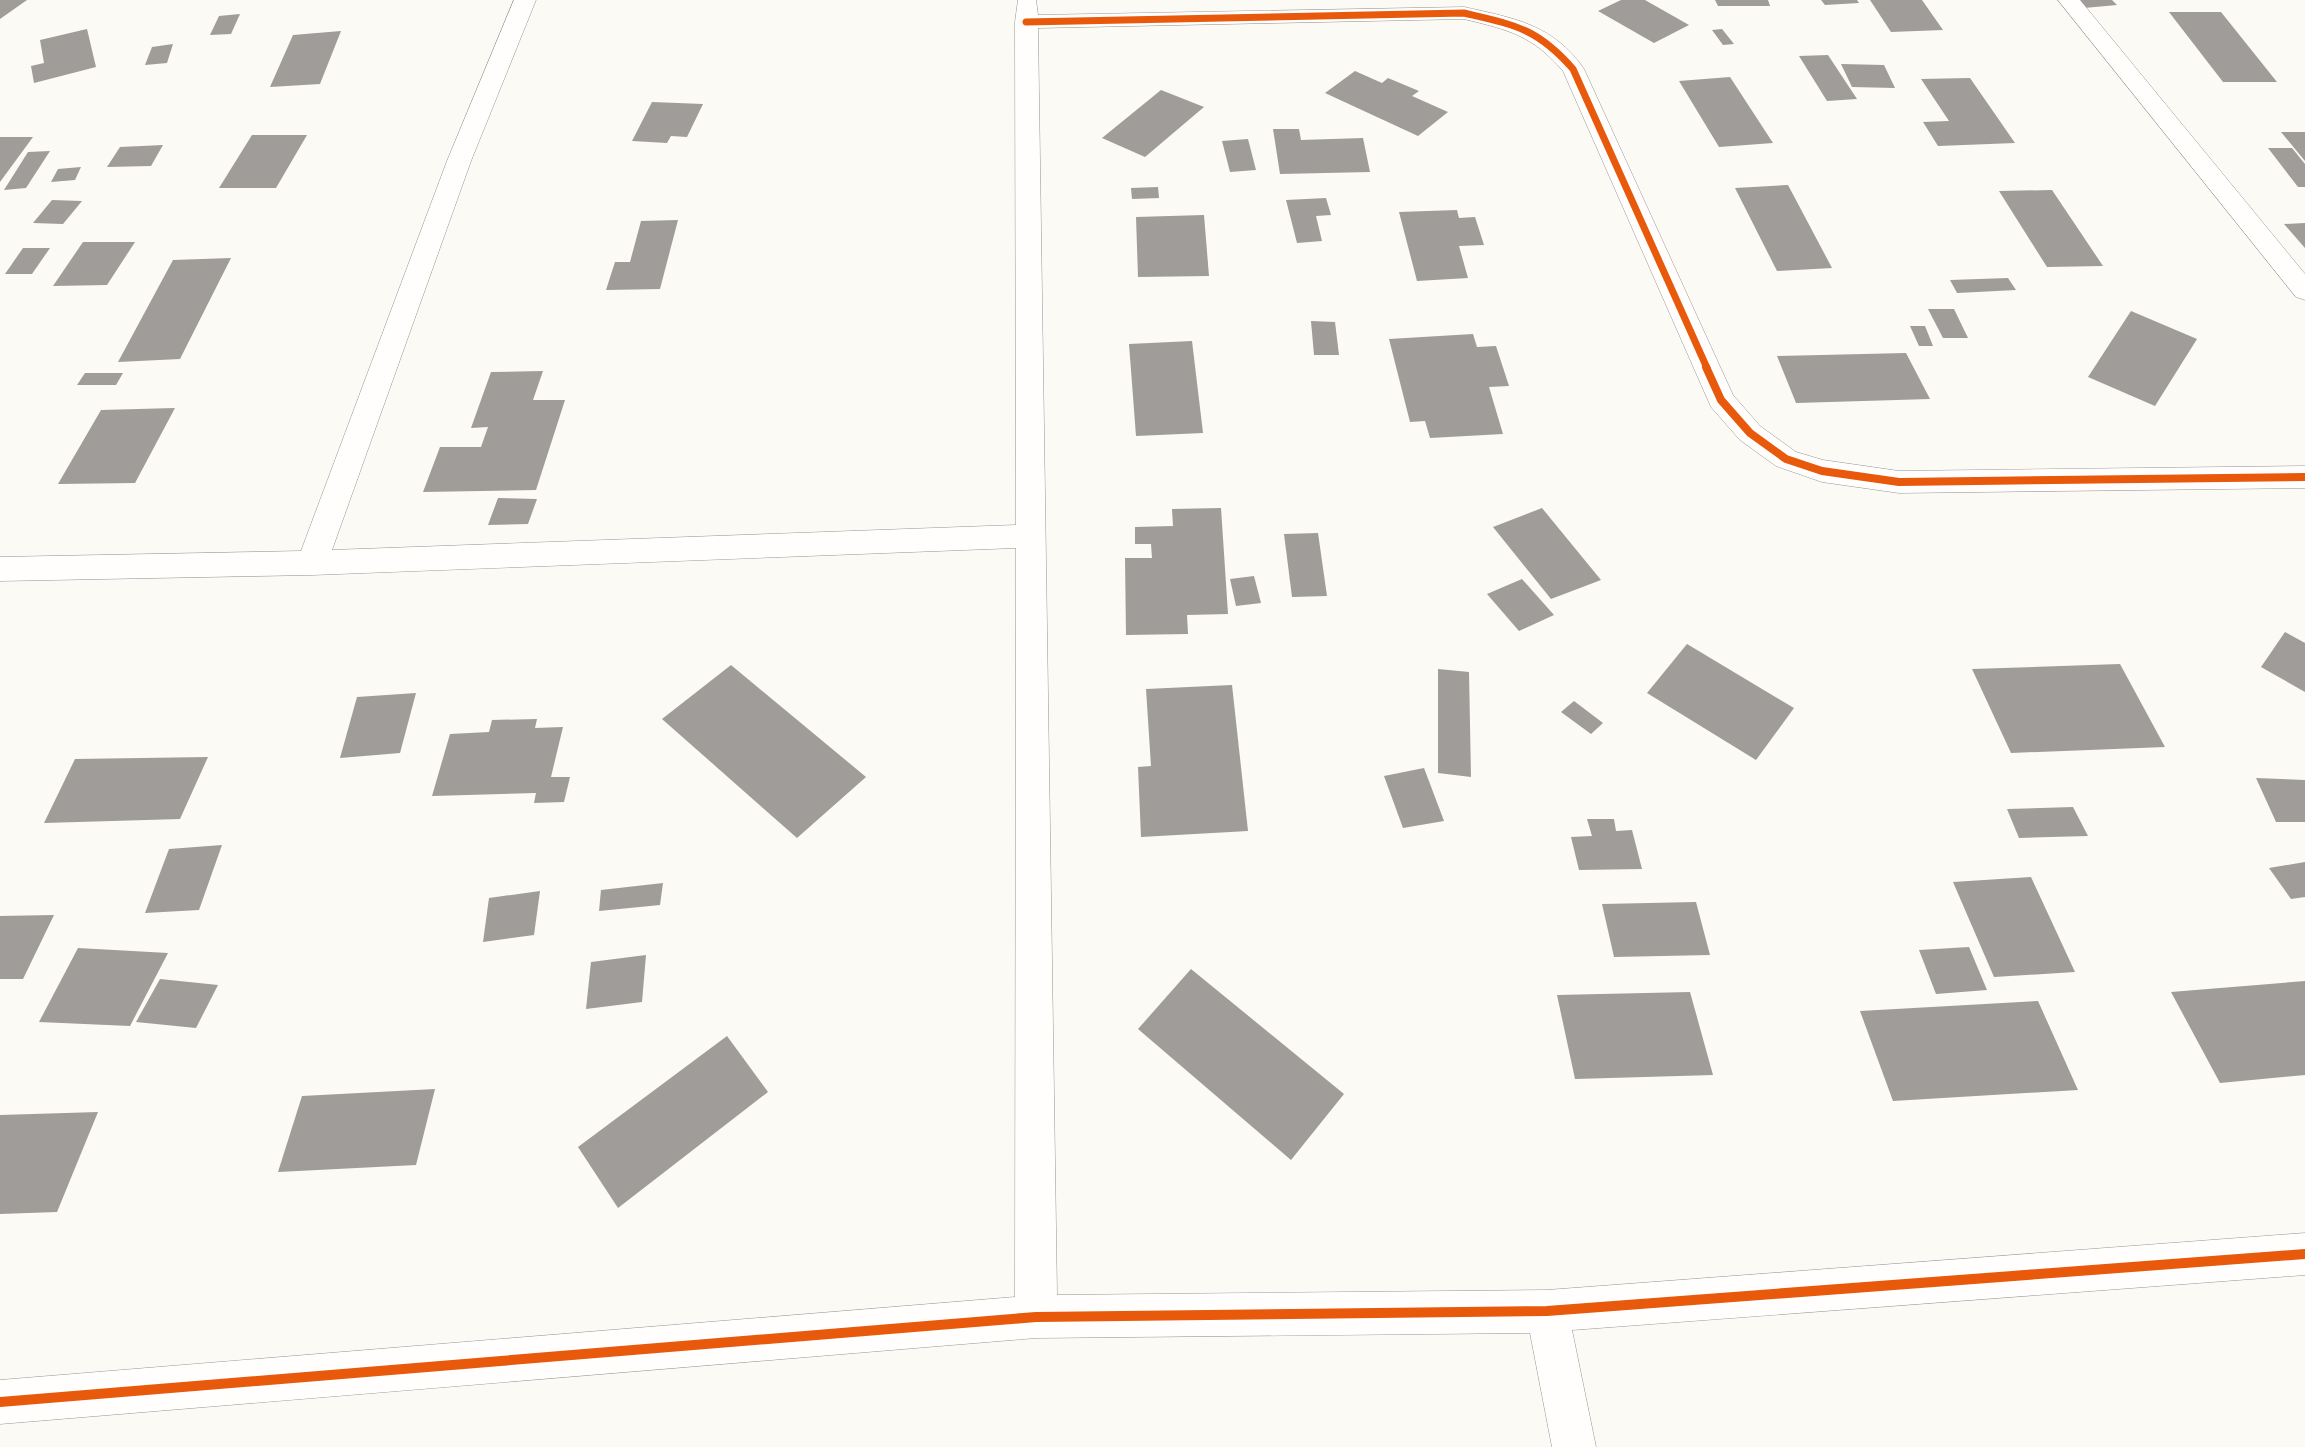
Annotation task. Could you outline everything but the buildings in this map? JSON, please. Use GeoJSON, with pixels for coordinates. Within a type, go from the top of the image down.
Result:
{"type":"FeatureCollection","features":[{"type":"Feature","properties":{"kind":"street"},"geometry":{"type":"LineString","coordinates":[[312,563],[459,161],[525,0]]}},
{"type":"Feature","properties":{"kind":"street"},"geometry":{"type":"LineString","coordinates":[[2069,0],[2305,291]]}},
{"type":"Feature","properties":{"kind":"street"},"geometry":{"type":"LineString","coordinates":[[1036,1317],[1026,11],[1464,14],[1512,24],[1553,46],[1574,69],[1721,400],[1749,433],[1786,459],[1822,471],[1899,482],[2305,477]]}},
{"type":"Feature","properties":{"kind":"street"},"geometry":{"type":"LineString","coordinates":[[0,569],[312,563],[1030,536]]}},
{"type":"Feature","properties":{"kind":"street"},"geometry":{"type":"LineString","coordinates":[[0,1402],[1036,1317],[1547,1311],[2305,1254]]}},
{"type":"Feature","properties":{"kind":"street"},"geometry":{"type":"LineString","coordinates":[[1547,1311],[1574,1447]]}},
{"type":"Feature","properties":{"kind":"cycle path"},"geometry":{"type":"LineString","coordinates":[[1026,22],[1464,13],[1512,24],[1553,46],[1573,69],[1721,400],[1750,433],[1786,459],[1822,471],[1899,482],[2305,477]]}},
{"type":"Feature","properties":{"kind":"cycle path"},"geometry":{"type":"LineString","coordinates":[[0,1402],[1036,1317],[1547,1311],[2305,1254]]}}]}
